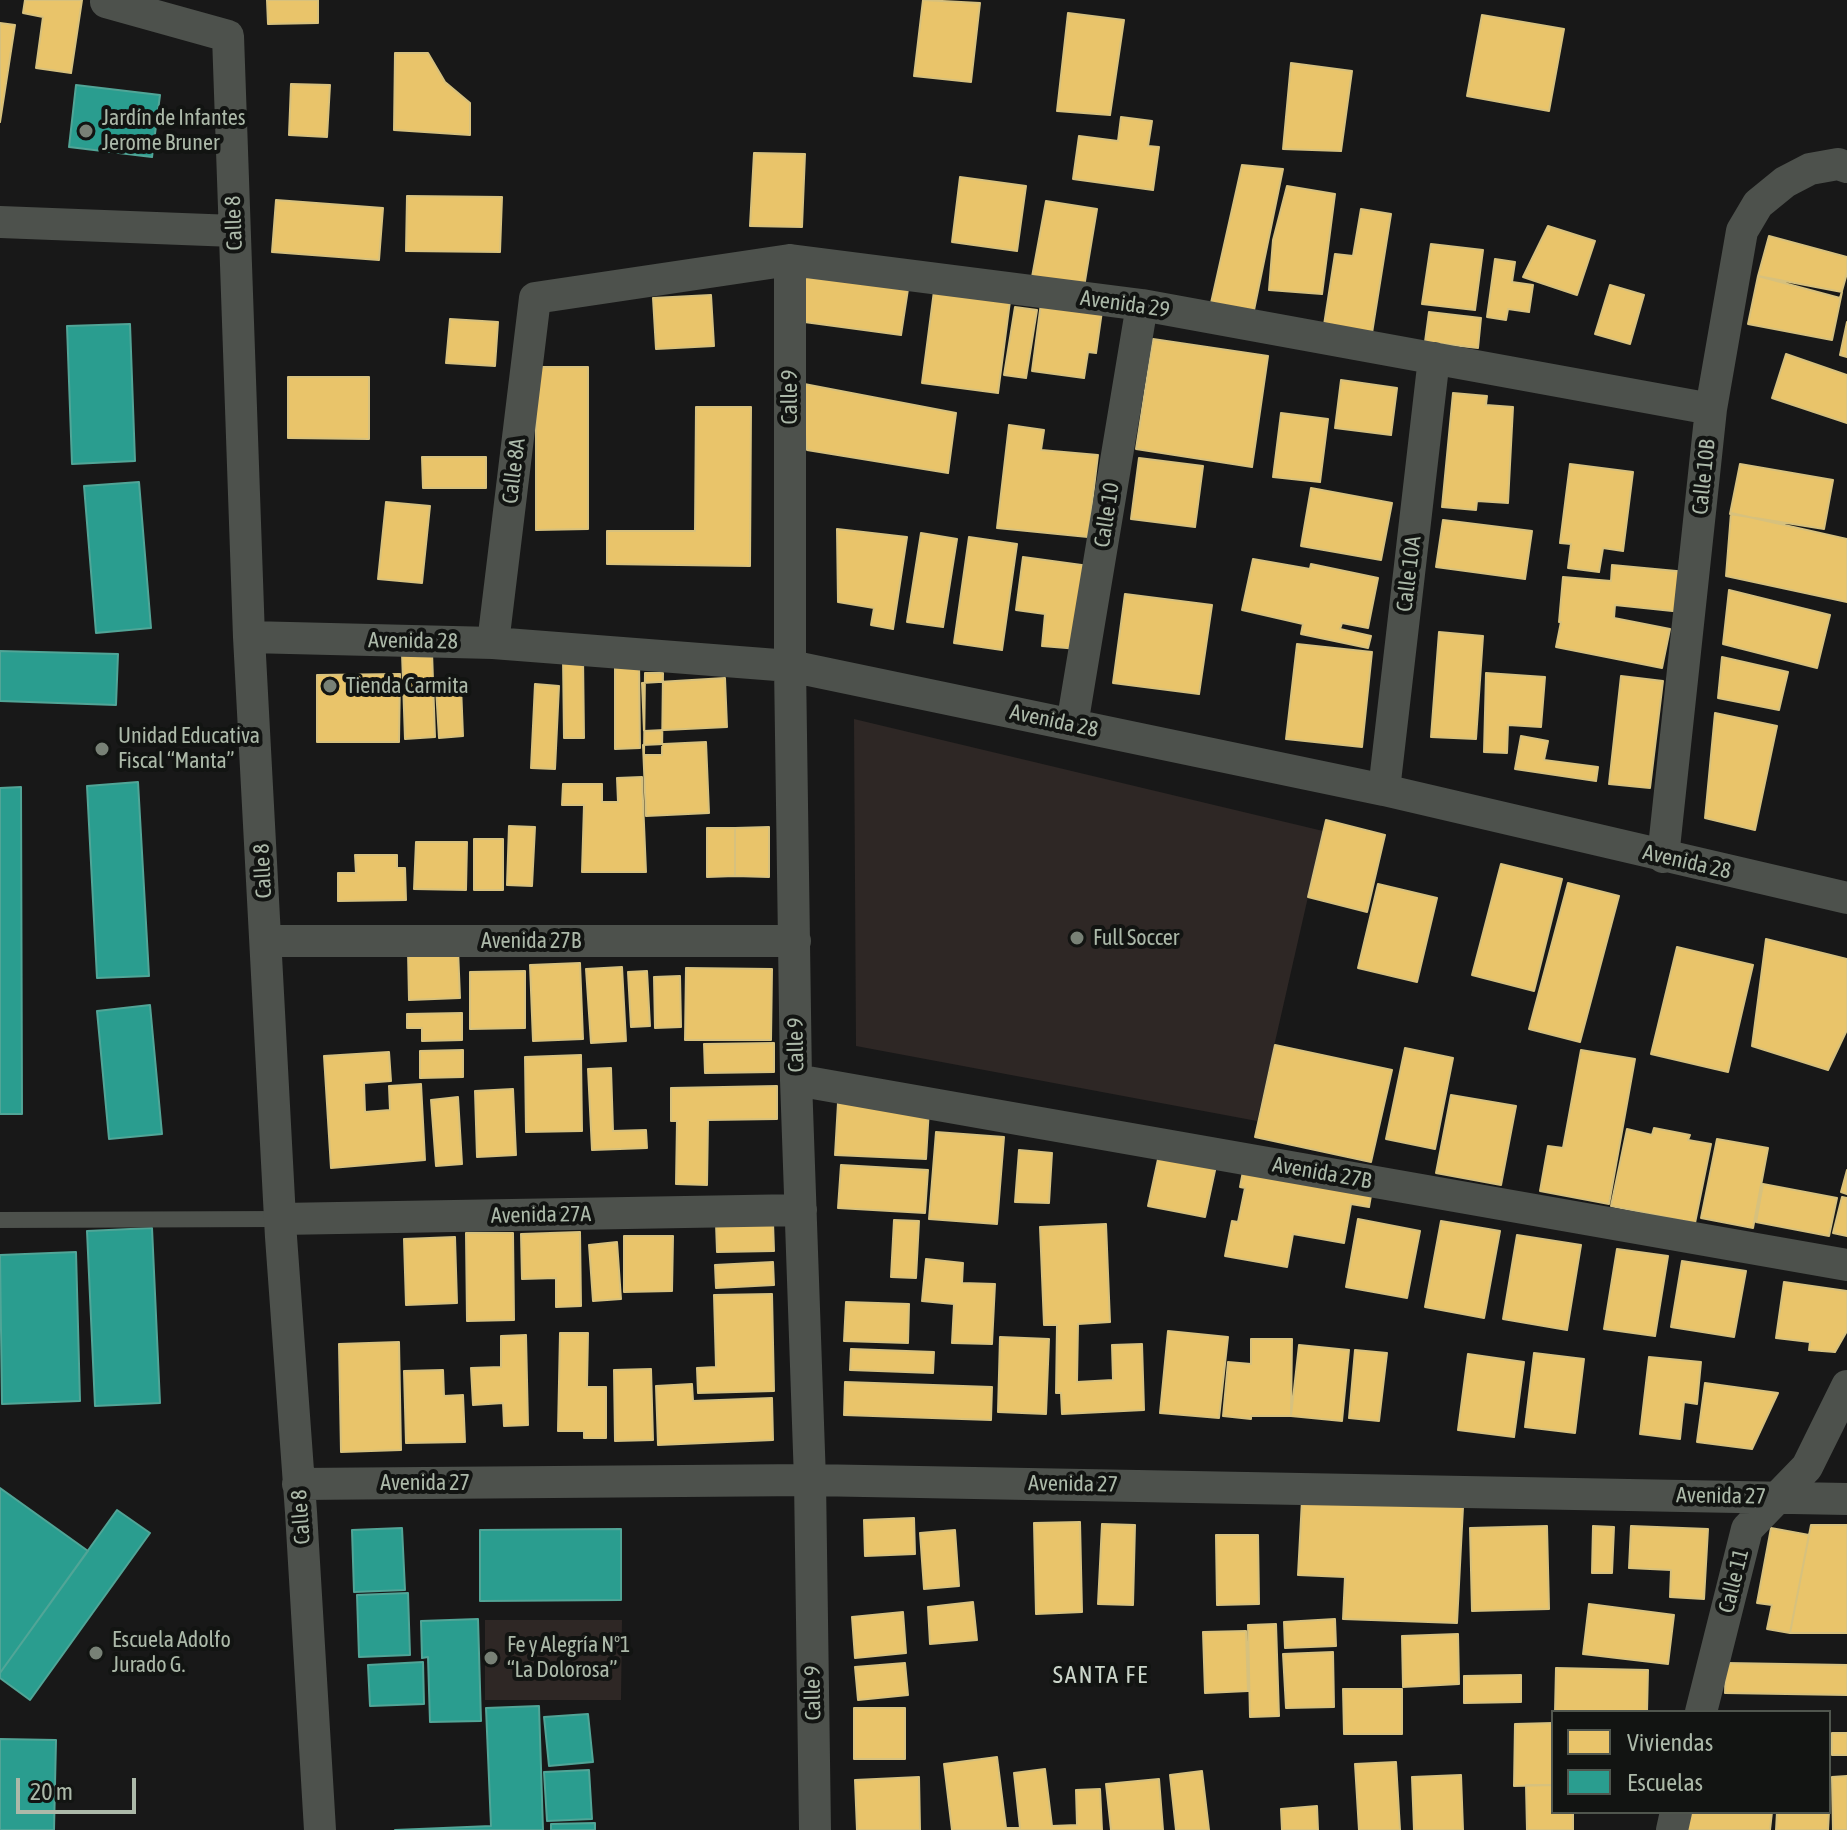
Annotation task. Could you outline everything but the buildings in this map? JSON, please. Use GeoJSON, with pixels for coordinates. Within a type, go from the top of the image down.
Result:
{"type":"FeatureCollection","features":[{"type":"Feature","properties":{"kind":"street","name":"Calle 8"},"geometry":{"type":"LineString","coordinates":[[106,2],[228,36],[249,637],[280,1219],[320,1830]]}},
{"type":"Feature","properties":{"kind":"street","name":"Calle 10B"},"geometry":{"type":"LineString","coordinates":[[1663,857],[1711,409],[1742,231],[1758,204],[1785,182],[1810,169],[1838,164],[1847,167]]}},
{"type":"Feature","properties":{"kind":"street"},"geometry":{"type":"LineString","coordinates":[[0,222],[234,231]]}},
{"type":"Feature","properties":{"kind":"street","name":"Avenida 29"},"geometry":{"type":"LineString","coordinates":[[535,298],[790,260],[1142,305],[1711,409]]}},
{"type":"Feature","properties":{"kind":"street","name":"Calle 9"},"geometry":{"type":"LineString","coordinates":[[790,260],[790,666],[796,1080],[810,1480],[815,1830]]}},
{"type":"Feature","properties":{"kind":"street","name":"Calle 8A"},"geometry":{"type":"LineString","coordinates":[[493,643],[535,298]]}},
{"type":"Feature","properties":{"kind":"street","name":"Calle 10"},"geometry":{"type":"LineString","coordinates":[[1072,725],[1142,305]]}},
{"type":"Feature","properties":{"kind":"street","name":"Calle 10A"},"geometry":{"type":"LineString","coordinates":[[1384,790],[1434,358]]}},
{"type":"Feature","properties":{"kind":"street","name":"Avenida 28"},"geometry":{"type":"LineString","coordinates":[[249,637],[493,643],[790,666],[1384,790],[1847,898]]}},
{"type":"Feature","properties":{"kind":"street","name":"Avenida 27B"},"geometry":{"type":"LineString","coordinates":[[267,941],[795,941]]}},
{"type":"Feature","properties":{"kind":"street","name":"Avenida 27B"},"geometry":{"type":"LineString","coordinates":[[796,1080],[1847,1265]]}},
{"type":"Feature","properties":{"kind":"street","name":"Avenida 27A"},"geometry":{"type":"LineString","coordinates":[[280,1219],[801,1210]]}},
{"type":"Feature","properties":{"kind":"street","name":"Calle 11"},"geometry":{"type":"LineString","coordinates":[[1702,1710],[1747,1529],[1807,1467],[1847,1386]]}},
{"type":"Feature","properties":{"kind":"street","name":"Avenida 27"},"geometry":{"type":"LineString","coordinates":[[298,1484],[810,1480],[1847,1499]]}},
{"type":"Feature","properties":{"kind":"lane"},"geometry":{"type":"LineString","coordinates":[[0,1220],[280,1219]]}},
{"type":"Feature","properties":{"kind":"shaded area","name":"Full Soccer"},"geometry":{"type":"Polygon","coordinates":[[[854,719],[1323,831],[1257,1121],[856,1046],[854,719]]]}},
{"type":"Feature","properties":{"kind":"shaded area"},"geometry":{"type":"Polygon","coordinates":[[[485,1620],[622,1620],[621,1700],[485,1700],[485,1620]]]}},
{"type":"Feature","properties":{"kind":"place","name":"Jardín de Infantes Jerome Bruner"},"geometry":{"type":"Point","coordinates":[86,131]}},
{"type":"Feature","properties":{"kind":"place","name":"Tienda Carmita"},"geometry":{"type":"Point","coordinates":[330,686]}},
{"type":"Feature","properties":{"kind":"place","name":"Unidad Educativa Fiscal “Manta”"},"geometry":{"type":"Point","coordinates":[102,749]}},
{"type":"Feature","properties":{"kind":"place","name":"Full Soccer"},"geometry":{"type":"Point","coordinates":[1077,938]}},
{"type":"Feature","properties":{"kind":"place","name":"Escuela Adolfo Jurado G."},"geometry":{"type":"Point","coordinates":[96,1653]}},
{"type":"Feature","properties":{"kind":"place","name":"Fe y Alegría Nº1 “La Dolorosa”"},"geometry":{"type":"Point","coordinates":[491,1658]}},
{"type":"Feature","properties":{"kind":"district","name":"SANTA FE"},"geometry":{"type":"Point","coordinates":[1101,1675]}}]}
